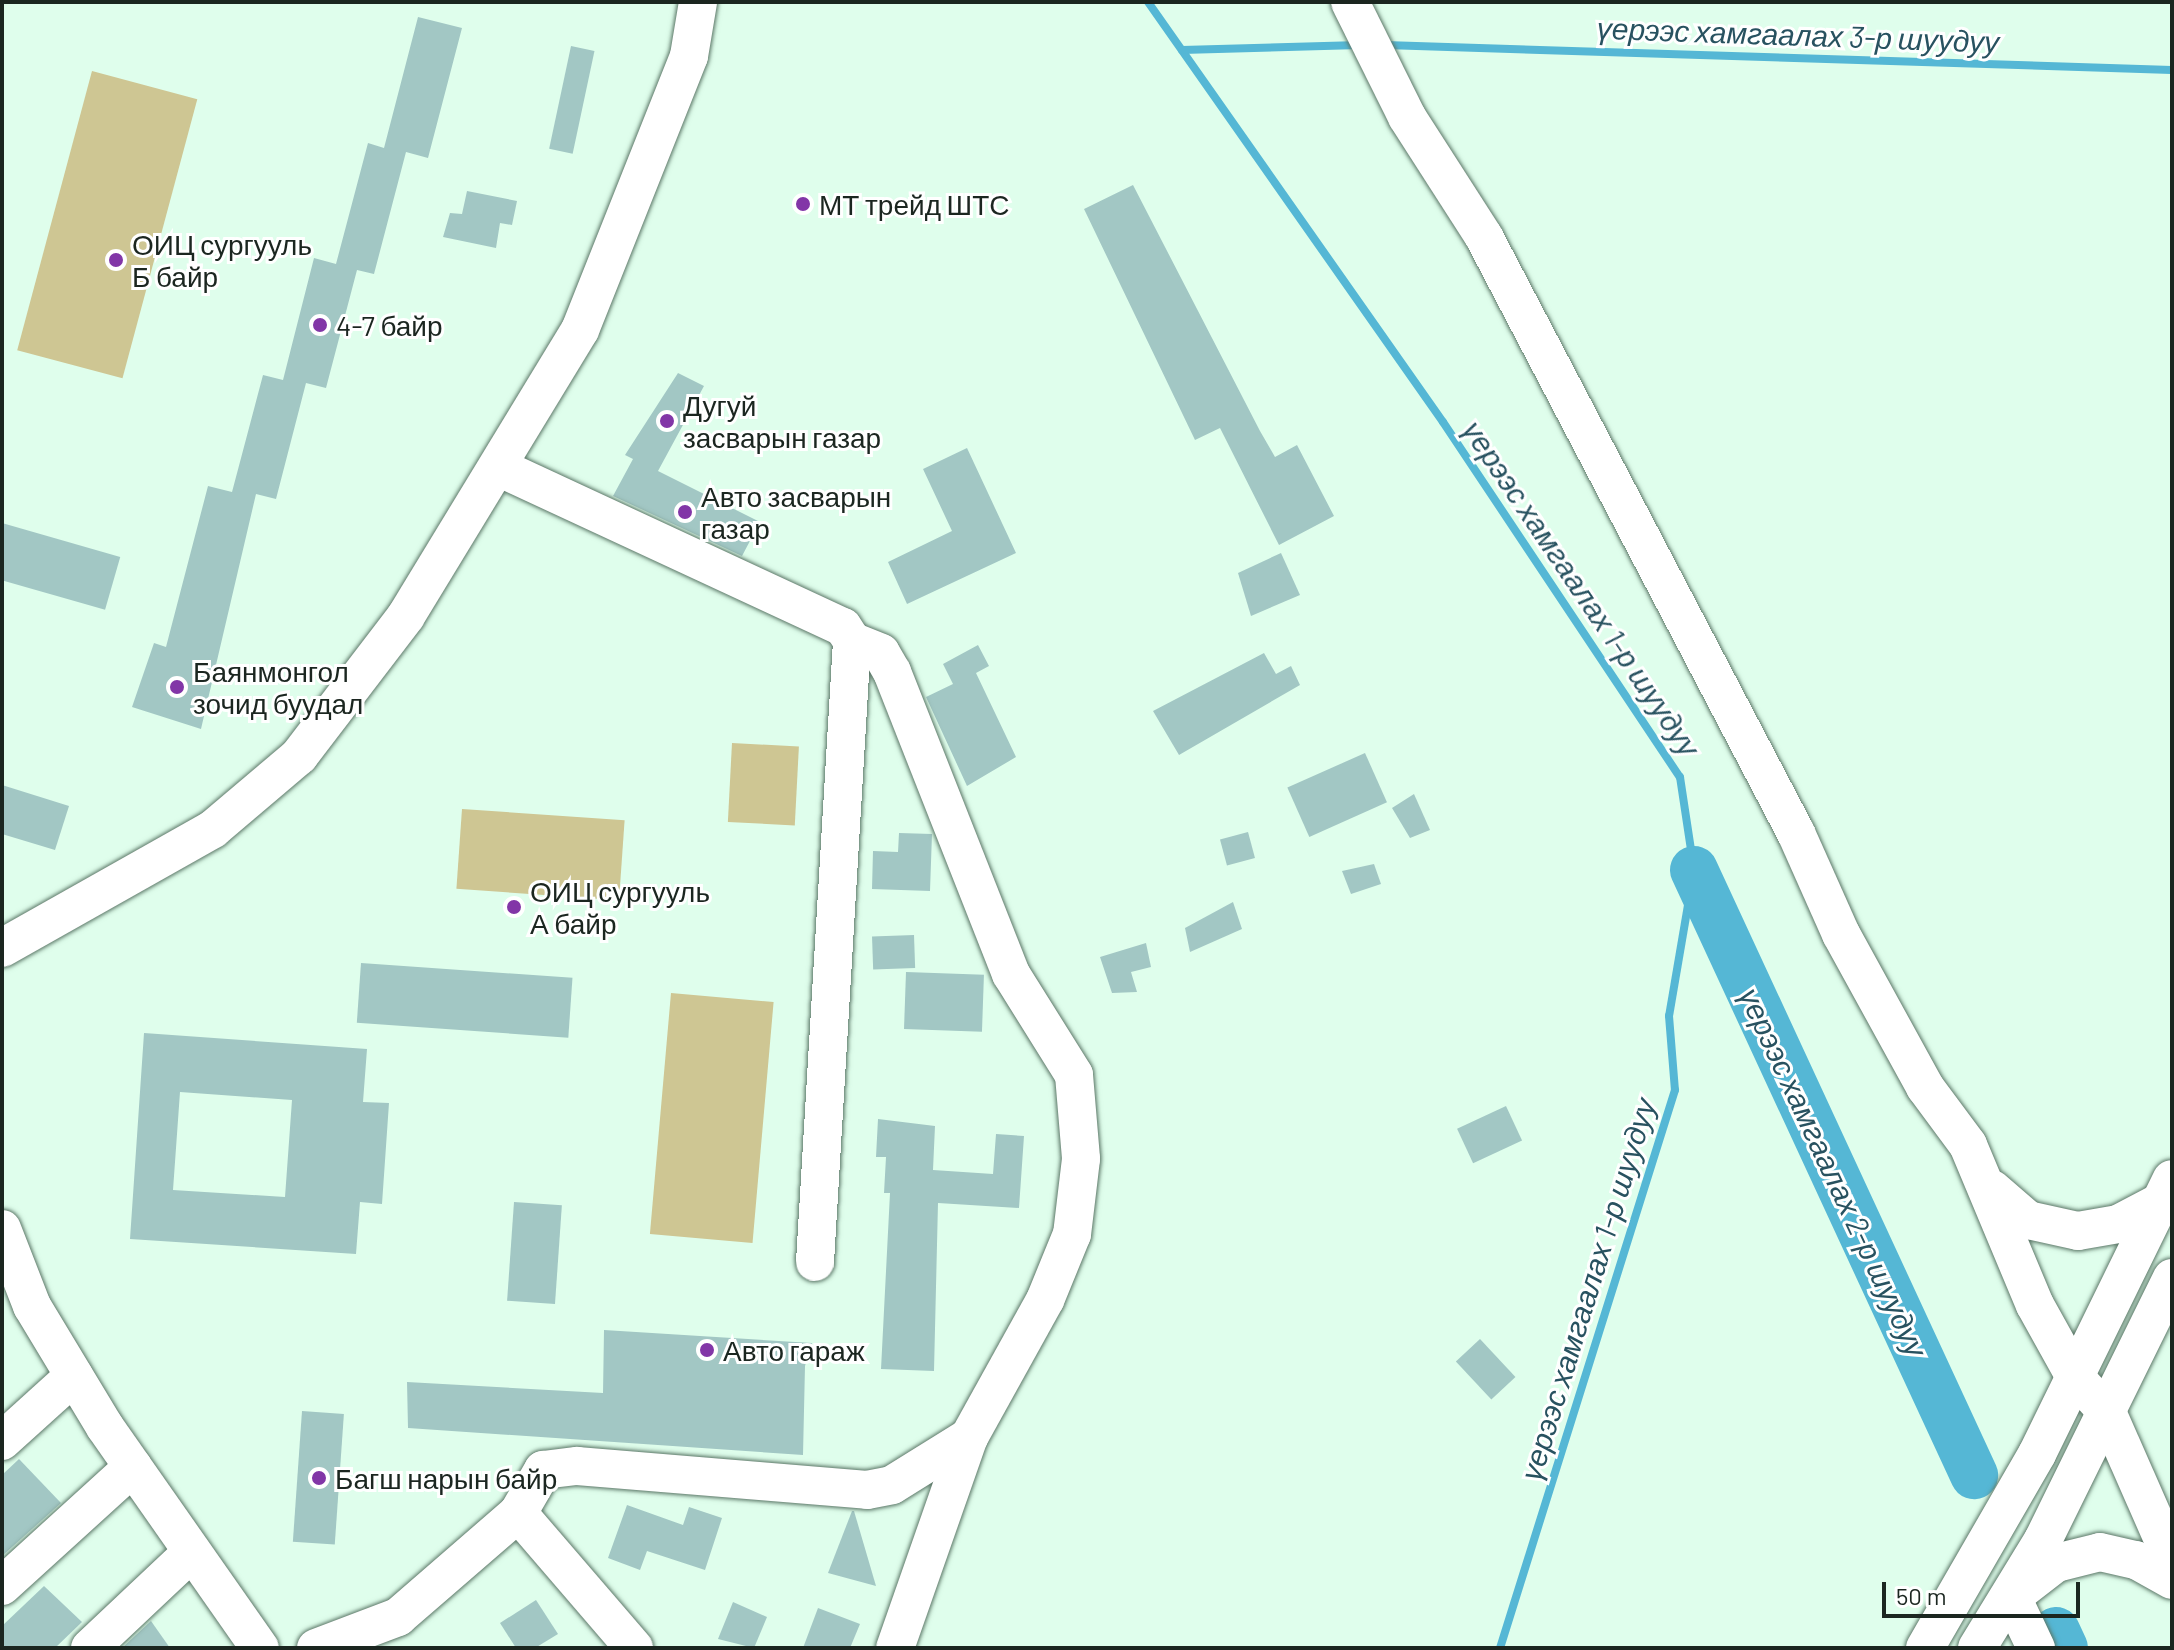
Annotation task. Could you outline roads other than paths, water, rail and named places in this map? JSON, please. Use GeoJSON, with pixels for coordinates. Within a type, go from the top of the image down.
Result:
{"type":"FeatureCollection","features":[{"type":"Feature","properties":{"kind":"street"},"geometry":{"type":"LineString","coordinates":[[2,948],[213,829],[299,756],[406,616],[580,330],[689,56],[698,2]]}},
{"type":"Feature","properties":{"kind":"street"},"geometry":{"type":"LineString","coordinates":[[1350,2],[1407,117],[1484,237],[1796,833],[1841,934],[1987,1185],[2035,1305],[2075,1377],[2107,1412],[2172,1560]]}},
{"type":"Feature","properties":{"kind":"street"},"geometry":{"type":"LineString","coordinates":[[498,467],[843,627],[852,641],[881,653],[892,672],[1011,974],[1074,1075],[1081,1159],[1072,1234],[1045,1300],[969,1437],[895,1648]]}},
{"type":"Feature","properties":{"kind":"street"},"geometry":{"type":"LineString","coordinates":[[815,1262],[852,641]]}},
{"type":"Feature","properties":{"kind":"street"},"geometry":{"type":"LineString","coordinates":[[1987,1185],[2028,1220],[2078,1231],[2118,1224],[2167,1190]]}},
{"type":"Feature","properties":{"kind":"street"},"geometry":{"type":"LineString","coordinates":[[1925,1648],[1959,1597],[2075,1377],[2167,1190]]}},
{"type":"Feature","properties":{"kind":"street"},"geometry":{"type":"LineString","coordinates":[[2,1229],[17,1308],[74,1376],[133,1467],[260,1648]]}},
{"type":"Feature","properties":{"kind":"street"},"geometry":{"type":"LineString","coordinates":[[1977,1648],[2012,1597],[2172,1278]]}},
{"type":"Feature","properties":{"kind":"street"},"geometry":{"type":"LineString","coordinates":[[2,1441],[74,1376]]}},
{"type":"Feature","properties":{"kind":"street"},"geometry":{"type":"LineString","coordinates":[[316,1648],[398,1617],[518,1513],[543,1470],[559,1465],[867,1490],[892,1485],[969,1437]]}},
{"type":"Feature","properties":{"kind":"street"},"geometry":{"type":"LineString","coordinates":[[2,1586],[133,1467]]}},
{"type":"Feature","properties":{"kind":"street"},"geometry":{"type":"LineString","coordinates":[[518,1513],[634,1648]]}},
{"type":"Feature","properties":{"kind":"street"},"geometry":{"type":"LineString","coordinates":[[90,1648],[192,1552]]}},
{"type":"Feature","properties":{"kind":"street"},"geometry":{"type":"LineString","coordinates":[[2012,1597],[2056,1563],[2100,1552],[2136,1560],[2172,1580]]}},
{"type":"Feature","properties":{"kind":"street"},"geometry":{"type":"LineString","coordinates":[[2012,1597],[2032,1646]]}},
{"type":"Feature","properties":{"kind":"waterway","name":"үерээс хамгаалах 1-р шуудуу"},"geometry":{"type":"LineString","coordinates":[[1148,2],[1443,422],[1680,777],[1694,870],[1669,1016],[1675,1090],[1500,1648]]}},
{"type":"Feature","properties":{"kind":"waterway","name":"үерээс хамгаалах 3-р шуудуу"},"geometry":{"type":"LineString","coordinates":[[1182,50],[1360,45]]}},
{"type":"Feature","properties":{"kind":"waterway","name":"үерээс хамгаалах 3-р шуудуу"},"geometry":{"type":"LineString","coordinates":[[1385,45],[2172,70]]}},
{"type":"Feature","properties":{"kind":"waterway","name":"үерээс хамгаалах 2-р шуудуу"},"geometry":{"type":"LineString","coordinates":[[1694,870],[1974,1475]]}},
{"type":"Feature","properties":{"kind":"waterway","name":"үерээс хамгаалах 2-р шуудуу"},"geometry":{"type":"LineString","coordinates":[[2056,1631],[2064,1648]]}},
{"type":"Feature","properties":{"kind":"place","name":"МТ трейд ШТС"},"geometry":{"type":"Point","coordinates":[803,204]}},
{"type":"Feature","properties":{"kind":"place","name":"ОИЦ сургууль Б байр"},"geometry":{"type":"Point","coordinates":[116,260]}},
{"type":"Feature","properties":{"kind":"place","name":"4-7 байр"},"geometry":{"type":"Point","coordinates":[320,325]}},
{"type":"Feature","properties":{"kind":"place","name":"Дугуй засварын газар"},"geometry":{"type":"Point","coordinates":[667,421]}},
{"type":"Feature","properties":{"kind":"place","name":"Авто засварын газар"},"geometry":{"type":"Point","coordinates":[685,512]}},
{"type":"Feature","properties":{"kind":"place","name":"Баянмонгол зочид буудал"},"geometry":{"type":"Point","coordinates":[177,687]}},
{"type":"Feature","properties":{"kind":"place","name":"ОИЦ сургууль А байр"},"geometry":{"type":"Point","coordinates":[514,907]}},
{"type":"Feature","properties":{"kind":"place","name":"Авто гараж"},"geometry":{"type":"Point","coordinates":[707,1350]}},
{"type":"Feature","properties":{"kind":"place","name":"Багш нарын байр"},"geometry":{"type":"Point","coordinates":[319,1478]}}]}
